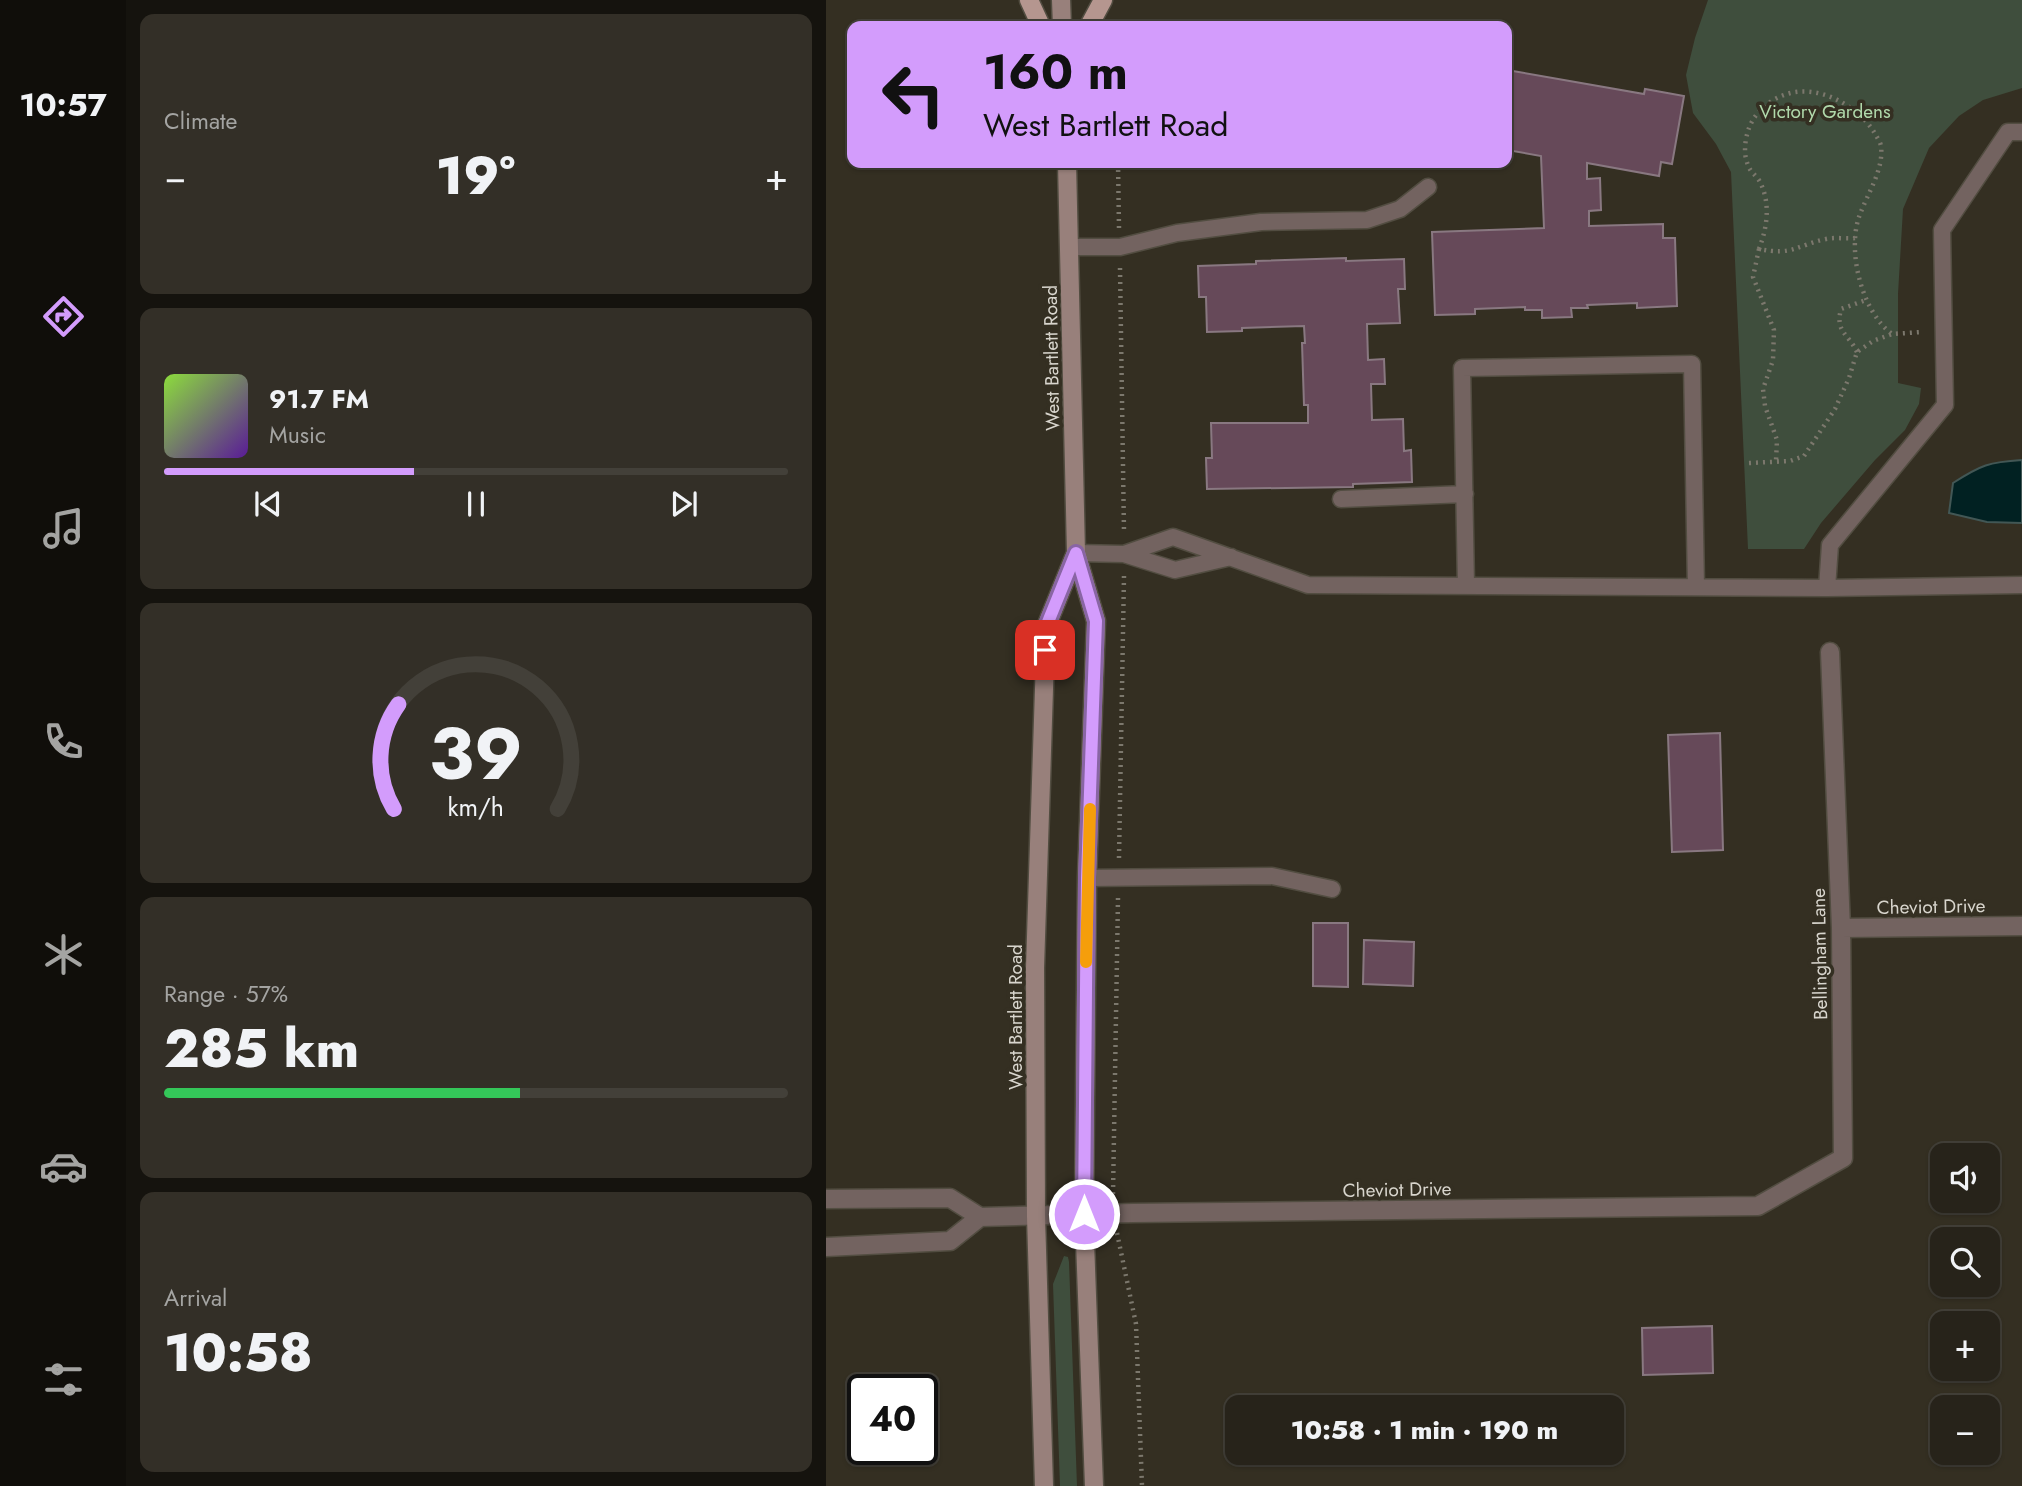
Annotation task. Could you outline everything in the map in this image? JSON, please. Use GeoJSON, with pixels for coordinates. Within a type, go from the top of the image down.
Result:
{"type":"FeatureCollection","features":[{"type":"Feature","properties":{"kind":"main road"},"geometry":{"type":"LineString","coordinates":[[1029,0],[1039,21]]}},
{"type":"Feature","properties":{"kind":"main road"},"geometry":{"type":"LineString","coordinates":[[1092,21],[1103,0]]}},
{"type":"Feature","properties":{"kind":"street"},"geometry":{"type":"LineString","coordinates":[[1060,0],[1062,21]]}},
{"type":"Feature","properties":{"kind":"street","name":"West Bartlett Road"},"geometry":{"type":"LineString","coordinates":[[1067,168],[1076,553],[1096,621],[1087,878],[1084,1214],[1094,1486]]}},
{"type":"Feature","properties":{"kind":"street","name":"West Bartlett Road"},"geometry":{"type":"LineString","coordinates":[[1044,1486],[1036,1216],[1035,968],[1046,627],[1076,553]]}},
{"type":"Feature","properties":{"kind":"street","name":"Bellingham Lane"},"geometry":{"type":"LineString","coordinates":[[1758,1206],[1843,1158],[1841,928],[1830,652]]}},
{"type":"Feature","properties":{"kind":"street","name":"Cheviot Drive"},"geometry":{"type":"LineString","coordinates":[[1841,928],[2022,926]]}},
{"type":"Feature","properties":{"kind":"street"},"geometry":{"type":"LineString","coordinates":[[826,1199],[950,1198],[980,1217],[950,1241],[826,1247]]}},
{"type":"Feature","properties":{"kind":"street","name":"Cheviot Drive"},"geometry":{"type":"LineString","coordinates":[[980,1217],[1758,1206]]}},
{"type":"Feature","properties":{"kind":"lane"},"geometry":{"type":"LineString","coordinates":[[1827,588],[1830,545],[1945,405],[1942,230],[2008,132],[2022,132]]}},
{"type":"Feature","properties":{"kind":"lane"},"geometry":{"type":"LineString","coordinates":[[1070,247],[1120,247],[1177,233],[1261,222],[1367,220],[1400,209],[1427,187]]}},
{"type":"Feature","properties":{"kind":"lane"},"geometry":{"type":"LineString","coordinates":[[1466,586],[1462,368],[1692,364],[1696,587]]}},
{"type":"Feature","properties":{"kind":"lane"},"geometry":{"type":"LineString","coordinates":[[1341,499],[1465,494]]}},
{"type":"Feature","properties":{"kind":"lane"},"geometry":{"type":"LineString","coordinates":[[1124,554],[1173,537],[1308,585],[1827,588],[2022,585]]}},
{"type":"Feature","properties":{"kind":"lane"},"geometry":{"type":"LineString","coordinates":[[1076,553],[1124,554],[1175,570],[1234,557]]}},
{"type":"Feature","properties":{"kind":"lane"},"geometry":{"type":"LineString","coordinates":[[1087,878],[1272,876],[1332,889]]}},
{"type":"Feature","properties":{"kind":"path"},"geometry":{"type":"LineString","coordinates":[[1776,461],[1776,440],[1765,406],[1763,389],[1773,360],[1774,330],[1753,277],[1759,249],[1768,226],[1766,201],[1760,182],[1748,166],[1745,143],[1750,126],[1760,109],[1779,96],[1798,90],[1823,94],[1850,106],[1869,125],[1881,144],[1880,168],[1858,220],[1855,238],[1866,300],[1880,325],[1892,334]]}},
{"type":"Feature","properties":{"kind":"path"},"geometry":{"type":"LineString","coordinates":[[1118,168],[1120,247]]}},
{"type":"Feature","properties":{"kind":"path"},"geometry":{"type":"LineString","coordinates":[[1759,249],[1784,252],[1827,239],[1855,238]]}},
{"type":"Feature","properties":{"kind":"path"},"geometry":{"type":"LineString","coordinates":[[1857,352],[1851,340],[1840,329],[1838,321],[1841,309],[1866,300]]}},
{"type":"Feature","properties":{"kind":"path"},"geometry":{"type":"LineString","coordinates":[[1749,463],[1790,461],[1804,456],[1835,409],[1857,352],[1873,341],[1892,334],[1922,332]]}},
{"type":"Feature","properties":{"kind":"green space","name":"Victory Gardens"},"geometry":{"type":"Polygon","coordinates":[[[1708,0],[2022,0],[2022,88],[1983,100],[1959,116],[1929,148],[1903,209],[1898,294],[1898,383],[1921,388],[1919,404],[1905,430],[1875,460],[1821,523],[1804,549],[1748,549],[1731,172],[1716,144],[1693,113],[1686,75],[1708,0]]]}},
{"type":"Feature","properties":{"kind":"green space"},"geometry":{"type":"Polygon","coordinates":[[[1064,1256],[1068,1257],[1069,1262],[1077,1486],[1060,1486],[1053,1284],[1064,1256]]]}},
{"type":"Feature","properties":{"kind":"water"},"geometry":{"type":"Polygon","coordinates":[[[2022,460],[2022,523],[1987,522],[1949,513],[1953,483],[1986,466],[2022,460]]]}},
{"type":"Feature","properties":{"kind":"building"},"geometry":{"type":"Polygon","coordinates":[[[1512,71],[1644,94],[1645,89],[1684,96],[1672,164],[1661,162],[1659,176],[1587,163],[1587,179],[1600,178],[1601,210],[1589,211],[1589,226],[1663,224],[1663,238],[1675,238],[1677,306],[1637,308],[1637,303],[1587,305],[1588,308],[1571,308],[1572,317],[1542,318],[1542,310],[1525,310],[1525,307],[1475,309],[1475,314],[1435,315],[1432,232],[1544,228],[1541,156],[1512,151],[1512,71]]]}},
{"type":"Feature","properties":{"kind":"building"},"geometry":{"type":"Polygon","coordinates":[[[1346,258],[1346,261],[1404,259],[1405,289],[1398,289],[1400,323],[1367,324],[1368,360],[1384,359],[1385,384],[1371,384],[1372,420],[1403,419],[1404,451],[1411,450],[1412,482],[1353,484],[1353,487],[1207,489],[1206,458],[1212,458],[1211,423],[1308,423],[1308,405],[1304,405],[1304,326],[1207,332],[1206,297],[1199,297],[1198,266],[1346,258]]]}},
{"type":"Feature","properties":{"kind":"building"},"geometry":{"type":"Polygon","coordinates":[[[1720,733],[1723,850],[1672,852],[1668,735],[1720,733]]]}},
{"type":"Feature","properties":{"kind":"building"},"geometry":{"type":"Polygon","coordinates":[[[1313,923],[1348,923],[1348,987],[1313,986],[1313,923]]]}},
{"type":"Feature","properties":{"kind":"building"},"geometry":{"type":"Polygon","coordinates":[[[1364,940],[1414,942],[1413,986],[1363,984],[1364,940]]]}},
{"type":"Feature","properties":{"kind":"building"},"geometry":{"type":"Polygon","coordinates":[[[1712,1326],[1713,1373],[1643,1375],[1642,1328],[1712,1326]]]}},
{"type":"Feature","properties":{"kind":"slow traffic"},"geometry":{"type":"LineString","coordinates":[[1086,962],[1090,809]]}},
{"type":"Feature","properties":{"kind":"route"},"geometry":{"type":"LineString","coordinates":[[1045,650],[1046,627],[1076,553],[1096,621],[1087,878],[1084,1214]]}}]}
